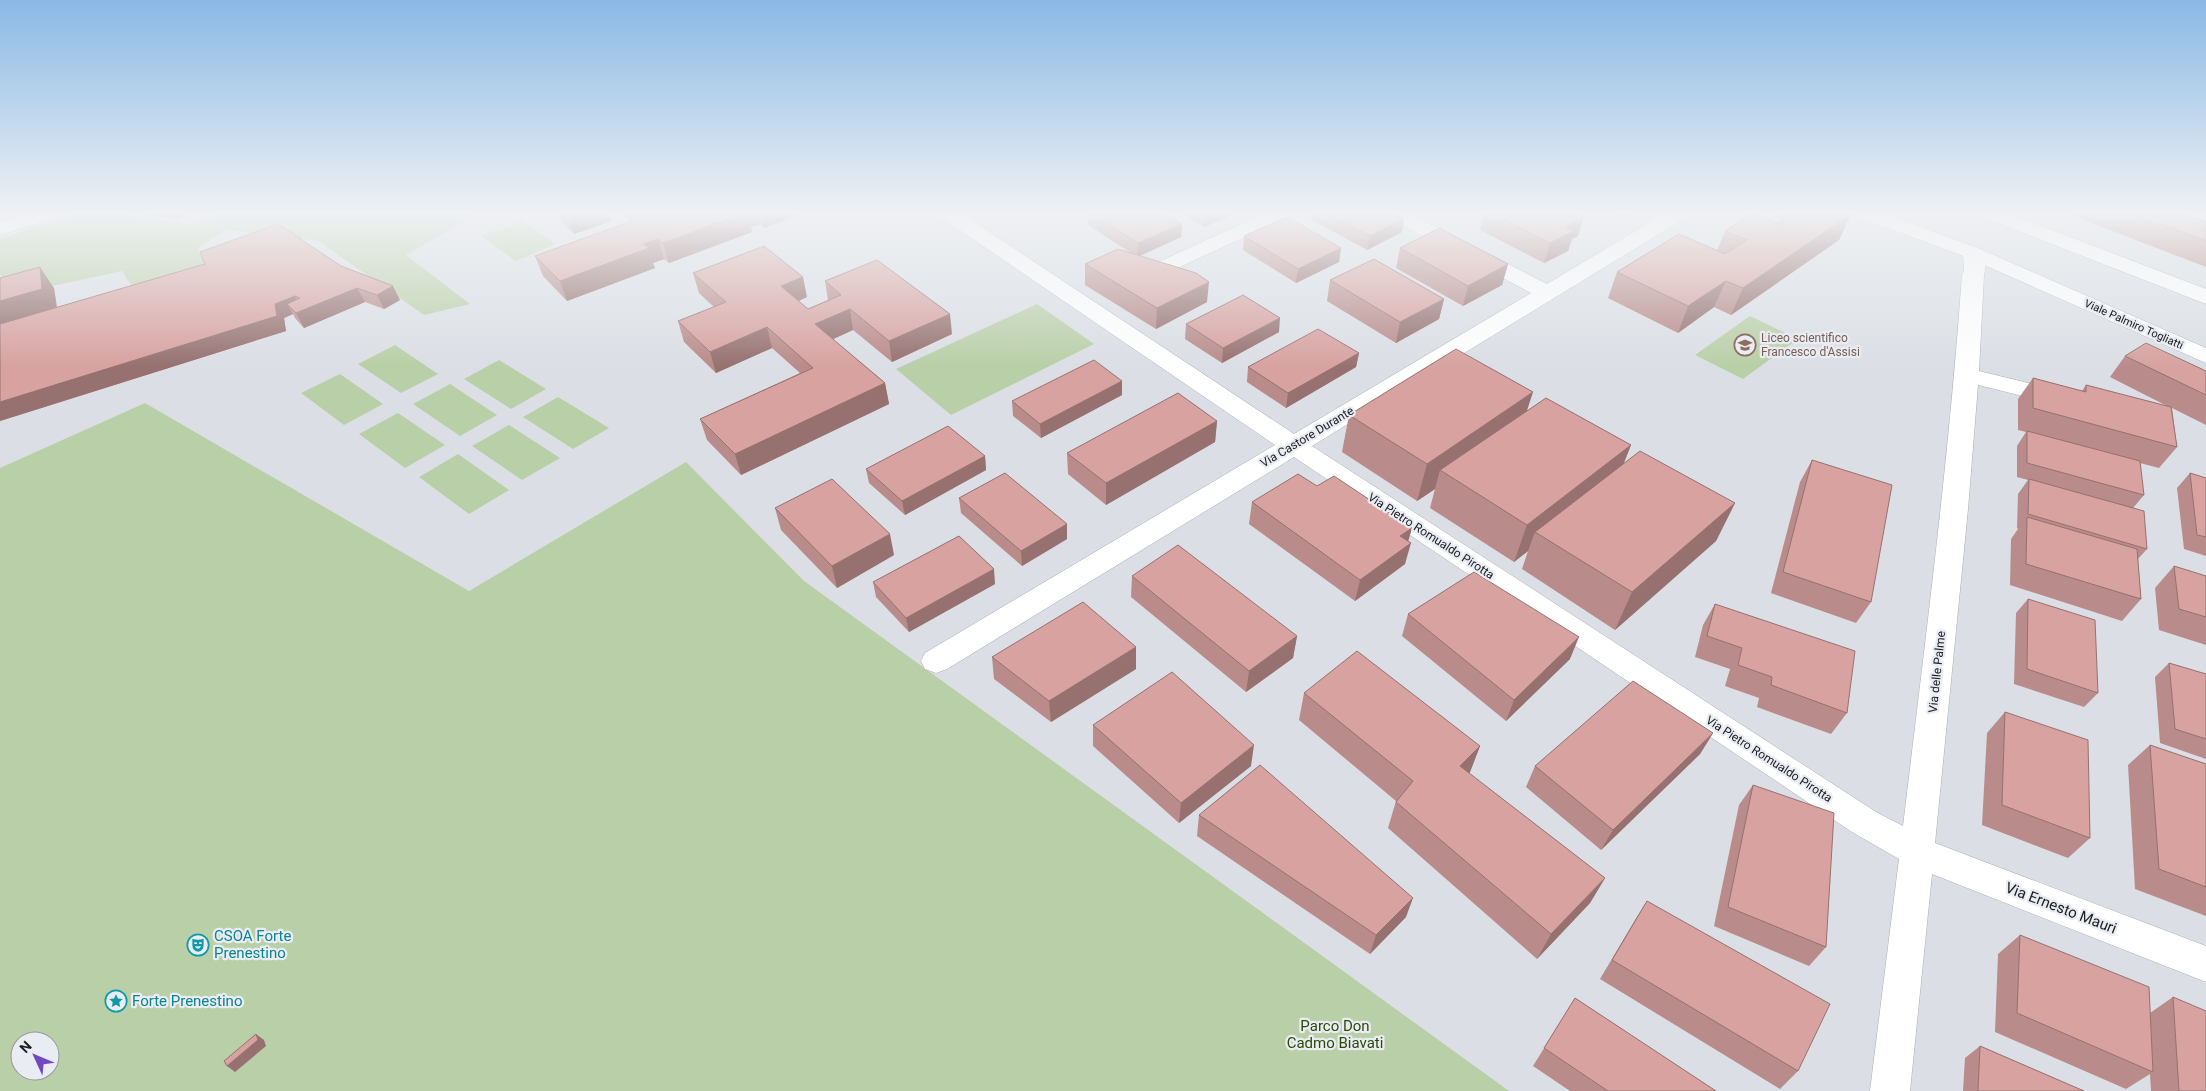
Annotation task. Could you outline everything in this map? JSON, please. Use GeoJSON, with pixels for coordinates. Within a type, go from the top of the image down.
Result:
{"type":"FeatureCollection","features":[{"type":"Feature","properties":{"kind":"street","name":"Via Pietro Romualdo Pirotta"},"geometry":{"type":"LineString","coordinates":[[1025,265],[1769,760],[1864,822],[1917,852]]}},
{"type":"Feature","properties":{"kind":"street"},"geometry":{"type":"LineString","coordinates":[[1155,271],[1168,265]]}},
{"type":"Feature","properties":{"kind":"street"},"geometry":{"type":"LineString","coordinates":[[1494,265],[1548,293]]}},
{"type":"Feature","properties":{"kind":"street","name":"Via Castore Durante"},"geometry":{"type":"LineString","coordinates":[[936,661],[1594,265]]}},
{"type":"Feature","properties":{"kind":"street","name":"Via delle Palme"},"geometry":{"type":"LineString","coordinates":[[1890,1091],[1956,509],[1974,265]]}},
{"type":"Feature","properties":{"kind":"street","name":"Viale Palmiro Togliatti"},"geometry":{"type":"LineString","coordinates":[[2000,265],[2206,356]]}},
{"type":"Feature","properties":{"kind":"street"},"geometry":{"type":"LineString","coordinates":[[2123,265],[2206,297]]}},
{"type":"Feature","properties":{"kind":"street"},"geometry":{"type":"LineString","coordinates":[[1967,375],[2081,404]]}},
{"type":"Feature","properties":{"kind":"street","name":"Via Ernesto Mauri"},"geometry":{"type":"LineString","coordinates":[[1917,852],[2206,964]]}},
{"type":"Feature","properties":{"kind":"green space"},"geometry":{"type":"Polygon","coordinates":[[[0,265],[209,266],[135,291],[122,271],[15,294],[0,274],[0,265]]]}},
{"type":"Feature","properties":{"kind":"green space"},"geometry":{"type":"Polygon","coordinates":[[[353,265],[419,265],[470,304],[424,315],[353,265]]]}},
{"type":"Feature","properties":{"kind":"green space"},"geometry":{"type":"Polygon","coordinates":[[[1037,304],[1094,344],[951,415],[896,369],[1037,304]]]}},
{"type":"Feature","properties":{"kind":"green space"},"geometry":{"type":"Polygon","coordinates":[[[1750,316],[1798,339],[1743,379],[1695,355],[1750,316]]]}},
{"type":"Feature","properties":{"kind":"green space"},"geometry":{"type":"Polygon","coordinates":[[[395,345],[438,374],[401,393],[358,364],[395,345]]]}},
{"type":"Feature","properties":{"kind":"green space"},"geometry":{"type":"Polygon","coordinates":[[[499,360],[546,389],[511,409],[464,379],[499,360]]]}},
{"type":"Feature","properties":{"kind":"green space"},"geometry":{"type":"Polygon","coordinates":[[[340,374],[383,404],[344,425],[301,393],[340,374]]]}},
{"type":"Feature","properties":{"kind":"green space"},"geometry":{"type":"Polygon","coordinates":[[[450,384],[497,415],[460,436],[413,404],[450,384]]]}},
{"type":"Feature","properties":{"kind":"green space"},"geometry":{"type":"Polygon","coordinates":[[[558,397],[609,428],[573,449],[523,417],[558,397]]]}},
{"type":"Feature","properties":{"kind":"green space","name":"Parco Don Cadmo Biavati"},"geometry":{"type":"Polygon","coordinates":[[[145,403],[469,591],[686,462],[804,581],[1509,1091],[0,1091],[0,468],[145,403]]]}},
{"type":"Feature","properties":{"kind":"green space"},"geometry":{"type":"Polygon","coordinates":[[[398,413],[445,445],[405,468],[359,434],[398,413]]]}},
{"type":"Feature","properties":{"kind":"green space"},"geometry":{"type":"Polygon","coordinates":[[[509,425],[560,458],[522,480],[472,446],[509,425]]]}},
{"type":"Feature","properties":{"kind":"green space"},"geometry":{"type":"Polygon","coordinates":[[[458,454],[509,490],[469,514],[419,477],[458,454]]]}},
{"type":"Feature","properties":{"kind":"building"},"geometry":{"type":"Polygon","coordinates":[[[202,265],[339,265],[393,286],[377,295],[357,288],[296,313],[287,304],[300,298],[295,296],[275,304],[277,316],[0,402],[0,324],[202,265]]]}},
{"type":"Feature","properties":{"kind":"building"},"geometry":{"type":"Polygon","coordinates":[[[544,265],[603,265],[560,281],[544,265]]]}},
{"type":"Feature","properties":{"kind":"building"},"geometry":{"type":"Polygon","coordinates":[[[714,265],[788,265],[803,277],[781,286],[808,309],[841,295],[825,281],[865,265],[884,265],[950,314],[889,341],[850,309],[815,324],[885,383],[735,454],[700,419],[813,368],[767,327],[710,352],[678,321],[726,302],[693,273],[714,265]]]}},
{"type":"Feature","properties":{"kind":"building"},"geometry":{"type":"Polygon","coordinates":[[[1086,265],[1170,265],[1196,273],[1209,282],[1157,308],[1086,265]]]}},
{"type":"Feature","properties":{"kind":"building"},"geometry":{"type":"Polygon","coordinates":[[[1291,265],[1306,265],[1298,269],[1291,265]]]}},
{"type":"Feature","properties":{"kind":"building"},"geometry":{"type":"Polygon","coordinates":[[[1362,265],[1384,265],[1444,299],[1400,322],[1330,280],[1362,265]]]}},
{"type":"Feature","properties":{"kind":"building"},"geometry":{"type":"Polygon","coordinates":[[[1430,265],[1506,265],[1468,286],[1430,265]]]}},
{"type":"Feature","properties":{"kind":"building"},"geometry":{"type":"Polygon","coordinates":[[[1629,265],[1777,265],[1743,288],[1726,281],[1688,306],[1617,272],[1629,265]]]}},
{"type":"Feature","properties":{"kind":"building"},"geometry":{"type":"Polygon","coordinates":[[[40,267],[42,289],[0,301],[0,278],[40,267]]]}},
{"type":"Feature","properties":{"kind":"building"},"geometry":{"type":"Polygon","coordinates":[[[1243,295],[1280,318],[1223,348],[1186,324],[1243,295]]]}},
{"type":"Feature","properties":{"kind":"building"},"geometry":{"type":"Polygon","coordinates":[[[1318,329],[1359,353],[1288,393],[1248,367],[1318,329]]]}},
{"type":"Feature","properties":{"kind":"building"},"geometry":{"type":"Polygon","coordinates":[[[2146,343],[2206,371],[2206,395],[2125,356],[2146,343]]]}},
{"type":"Feature","properties":{"kind":"building"},"geometry":{"type":"Polygon","coordinates":[[[1456,349],[1533,392],[1427,464],[1349,415],[1456,349]]]}},
{"type":"Feature","properties":{"kind":"building"},"geometry":{"type":"Polygon","coordinates":[[[1094,360],[1122,381],[1040,424],[1012,401],[1094,360]]]}},
{"type":"Feature","properties":{"kind":"building"},"geometry":{"type":"Polygon","coordinates":[[[2033,378],[2086,392],[2086,385],[2171,407],[2177,447],[2033,408],[2033,378]]]}},
{"type":"Feature","properties":{"kind":"building"},"geometry":{"type":"Polygon","coordinates":[[[1178,393],[1217,421],[1106,483],[1067,453],[1178,393]]]}},
{"type":"Feature","properties":{"kind":"building"},"geometry":{"type":"Polygon","coordinates":[[[1546,398],[1631,445],[1527,525],[1440,470],[1546,398]]]}},
{"type":"Feature","properties":{"kind":"building"},"geometry":{"type":"Polygon","coordinates":[[[948,426],[985,456],[902,501],[866,469],[948,426]]]}},
{"type":"Feature","properties":{"kind":"building"},"geometry":{"type":"Polygon","coordinates":[[[2027,431],[2140,461],[2144,495],[2027,463],[2027,431]]]}},
{"type":"Feature","properties":{"kind":"building"},"geometry":{"type":"Polygon","coordinates":[[[1640,451],[1735,503],[1632,592],[1535,532],[1640,451]]]}},
{"type":"Feature","properties":{"kind":"building"},"geometry":{"type":"Polygon","coordinates":[[[1812,460],[1892,485],[1871,602],[1783,572],[1812,460]]]}},
{"type":"Feature","properties":{"kind":"building"},"geometry":{"type":"Polygon","coordinates":[[[1005,473],[1067,524],[1021,551],[959,498],[1005,473]]]}},
{"type":"Feature","properties":{"kind":"building"},"geometry":{"type":"Polygon","coordinates":[[[2190,473],[2206,478],[2206,537],[2197,535],[2190,473]]]}},
{"type":"Feature","properties":{"kind":"building"},"geometry":{"type":"Polygon","coordinates":[[[1298,474],[1317,486],[1334,476],[1412,528],[1400,536],[1411,543],[1360,580],[1252,502],[1298,474]]]}},
{"type":"Feature","properties":{"kind":"building"},"geometry":{"type":"Polygon","coordinates":[[[832,479],[890,534],[832,566],[775,508],[832,479]]]}},
{"type":"Feature","properties":{"kind":"building"},"geometry":{"type":"Polygon","coordinates":[[[2029,479],[2144,511],[2147,549],[2028,514],[2029,479]]]}},
{"type":"Feature","properties":{"kind":"building"},"geometry":{"type":"Polygon","coordinates":[[[2027,517],[2137,549],[2141,599],[2026,564],[2027,517]]]}},
{"type":"Feature","properties":{"kind":"building"},"geometry":{"type":"Polygon","coordinates":[[[959,536],[994,569],[906,618],[873,582],[959,536]]]}},
{"type":"Feature","properties":{"kind":"building"},"geometry":{"type":"Polygon","coordinates":[[[1178,545],[1297,636],[1249,671],[1132,576],[1178,545]]]}},
{"type":"Feature","properties":{"kind":"building"},"geometry":{"type":"Polygon","coordinates":[[[2174,566],[2206,576],[2206,617],[2179,609],[2174,566]]]}},
{"type":"Feature","properties":{"kind":"building"},"geometry":{"type":"Polygon","coordinates":[[[1474,572],[1579,637],[1514,700],[1408,614],[1474,572]]]}},
{"type":"Feature","properties":{"kind":"building"},"geometry":{"type":"Polygon","coordinates":[[[2028,599],[2095,620],[2098,693],[2027,669],[2028,599]]]}},
{"type":"Feature","properties":{"kind":"building"},"geometry":{"type":"Polygon","coordinates":[[[1083,602],[1136,647],[1049,701],[992,657],[1083,602]]]}},
{"type":"Feature","properties":{"kind":"building"},"geometry":{"type":"Polygon","coordinates":[[[1715,604],[1855,651],[1847,713],[1771,685],[1772,677],[1738,665],[1742,648],[1707,636],[1715,604]]]}},
{"type":"Feature","properties":{"kind":"building"},"geometry":{"type":"Polygon","coordinates":[[[1357,651],[1480,746],[1460,766],[1605,878],[1551,934],[1396,802],[1413,781],[1304,693],[1357,651]]]}},
{"type":"Feature","properties":{"kind":"building"},"geometry":{"type":"Polygon","coordinates":[[[2169,663],[2206,674],[2206,739],[2175,729],[2169,663]]]}},
{"type":"Feature","properties":{"kind":"building"},"geometry":{"type":"Polygon","coordinates":[[[1172,672],[1254,745],[1181,803],[1093,725],[1172,672]]]}},
{"type":"Feature","properties":{"kind":"building"},"geometry":{"type":"Polygon","coordinates":[[[1633,681],[1713,733],[1613,830],[1535,766],[1633,681]]]}},
{"type":"Feature","properties":{"kind":"building"},"geometry":{"type":"Polygon","coordinates":[[[2005,712],[2088,740],[2090,838],[2002,805],[2005,712]]]}},
{"type":"Feature","properties":{"kind":"building"},"geometry":{"type":"Polygon","coordinates":[[[2150,745],[2206,764],[2206,887],[2159,869],[2150,745]]]}},
{"type":"Feature","properties":{"kind":"building"},"geometry":{"type":"Polygon","coordinates":[[[1260,765],[1413,898],[1376,935],[1199,815],[1260,765]]]}},
{"type":"Feature","properties":{"kind":"building"},"geometry":{"type":"Polygon","coordinates":[[[1753,785],[1834,813],[1826,947],[1728,907],[1753,785]]]}},
{"type":"Feature","properties":{"kind":"building"},"geometry":{"type":"Polygon","coordinates":[[[1647,901],[1830,1004],[1798,1071],[1612,960],[1647,901]]]}},
{"type":"Feature","properties":{"kind":"building"},"geometry":{"type":"Polygon","coordinates":[[[2020,935],[2149,987],[2153,1072],[2017,1013],[2020,935]]]}},
{"type":"Feature","properties":{"kind":"building"},"geometry":{"type":"Polygon","coordinates":[[[2173,997],[2206,1011],[2206,1091],[2179,1091],[2173,997]]]}},
{"type":"Feature","properties":{"kind":"building"},"geometry":{"type":"Polygon","coordinates":[[[1575,998],[1716,1091],[1608,1091],[1544,1048],[1575,998]]]}},
{"type":"Feature","properties":{"kind":"building"},"geometry":{"type":"Polygon","coordinates":[[[256,1034],[258,1040],[227,1066],[224,1061],[256,1034]]]}},
{"type":"Feature","properties":{"kind":"building"},"geometry":{"type":"Polygon","coordinates":[[[1980,1046],[2084,1091],[1978,1091],[1980,1046]]]}},
{"type":"Feature","properties":{"kind":"place","name":"Liceo scientifico Francesco d'Assisi"},"geometry":{"type":"Point","coordinates":[1745,345]}},
{"type":"Feature","properties":{"kind":"place","name":"CSOA Forte Prenestino"},"geometry":{"type":"Point","coordinates":[198,945]}},
{"type":"Feature","properties":{"kind":"place","name":"Forte Prenestino"},"geometry":{"type":"Point","coordinates":[116,1001]}}]}
